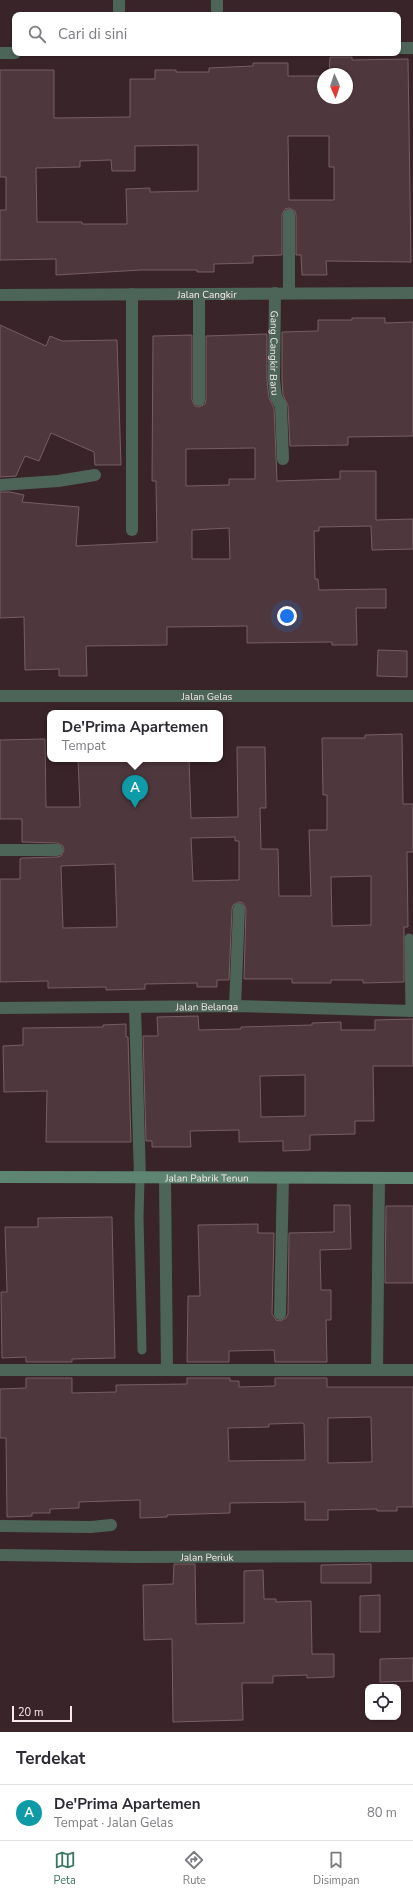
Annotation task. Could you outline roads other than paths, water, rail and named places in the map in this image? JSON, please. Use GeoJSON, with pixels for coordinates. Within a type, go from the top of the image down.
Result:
{"type":"FeatureCollection","features":[{"type":"Feature","properties":{"kind":"street"},"geometry":{"type":"LineString","coordinates":[[119,0],[119,12]]}},
{"type":"Feature","properties":{"kind":"street"},"geometry":{"type":"LineString","coordinates":[[401,48],[413,48]]}},
{"type":"Feature","properties":{"kind":"street"},"geometry":{"type":"LineString","coordinates":[[0,53],[12,53]]}},
{"type":"Feature","properties":{"kind":"street"},"geometry":{"type":"LineString","coordinates":[[289,216],[289,293]]}},
{"type":"Feature","properties":{"kind":"street","name":"Jalan Cangkir"},"geometry":{"type":"LineString","coordinates":[[0,295],[413,293]]}},
{"type":"Feature","properties":{"kind":"street"},"geometry":{"type":"LineString","coordinates":[[132,294],[132,530]]}},
{"type":"Feature","properties":{"kind":"street"},"geometry":{"type":"LineString","coordinates":[[199,294],[199,400]]}},
{"type":"Feature","properties":{"kind":"street","name":"Gang Cangkir Baru"},"geometry":{"type":"LineString","coordinates":[[275,294],[274,380],[276,397],[281,406],[283,459]]}},
{"type":"Feature","properties":{"kind":"street"},"geometry":{"type":"LineString","coordinates":[[0,485],[58,481],[95,475]]}},
{"type":"Feature","properties":{"kind":"street","name":"Jalan Gelas"},"geometry":{"type":"LineString","coordinates":[[0,696],[413,696]]}},
{"type":"Feature","properties":{"kind":"street"},"geometry":{"type":"LineString","coordinates":[[0,850],[56,850]]}},
{"type":"Feature","properties":{"kind":"street"},"geometry":{"type":"LineString","coordinates":[[235,1006],[239,909]]}},
{"type":"Feature","properties":{"kind":"street","name":"Jalan Belanga"},"geometry":{"type":"LineString","coordinates":[[0,1008],[235,1006],[412,1011]]}},
{"type":"Feature","properties":{"kind":"street"},"geometry":{"type":"LineString","coordinates":[[135,1007],[140,1178]]}},
{"type":"Feature","properties":{"kind":"street","name":"Jalan Pabrik Tenun"},"geometry":{"type":"LineString","coordinates":[[0,1177],[413,1178]]}},
{"type":"Feature","properties":{"kind":"street"},"geometry":{"type":"LineString","coordinates":[[165,1178],[167,1370]]}},
{"type":"Feature","properties":{"kind":"street"},"geometry":{"type":"LineString","coordinates":[[280,1314],[282,1178]]}},
{"type":"Feature","properties":{"kind":"street"},"geometry":{"type":"LineString","coordinates":[[377,1370],[379,1178]]}},
{"type":"Feature","properties":{"kind":"street"},"geometry":{"type":"LineString","coordinates":[[0,1370],[413,1370]]}},
{"type":"Feature","properties":{"kind":"street"},"geometry":{"type":"LineString","coordinates":[[0,1526],[91,1527],[111,1525]]}},
{"type":"Feature","properties":{"kind":"street","name":"Jalan Periuk"},"geometry":{"type":"LineString","coordinates":[[0,1555],[136,1557],[413,1556]]}},
{"type":"Feature","properties":{"kind":"lane"},"geometry":{"type":"LineString","coordinates":[[410,938],[412,1011]]}},
{"type":"Feature","properties":{"kind":"lane"},"geometry":{"type":"LineString","coordinates":[[140,1178],[139,1216],[142,1350]]}},
{"type":"Feature","properties":{"kind":"place","name":"De'Prima Apartemen"},"geometry":{"type":"Point","coordinates":[135,808]}}]}
